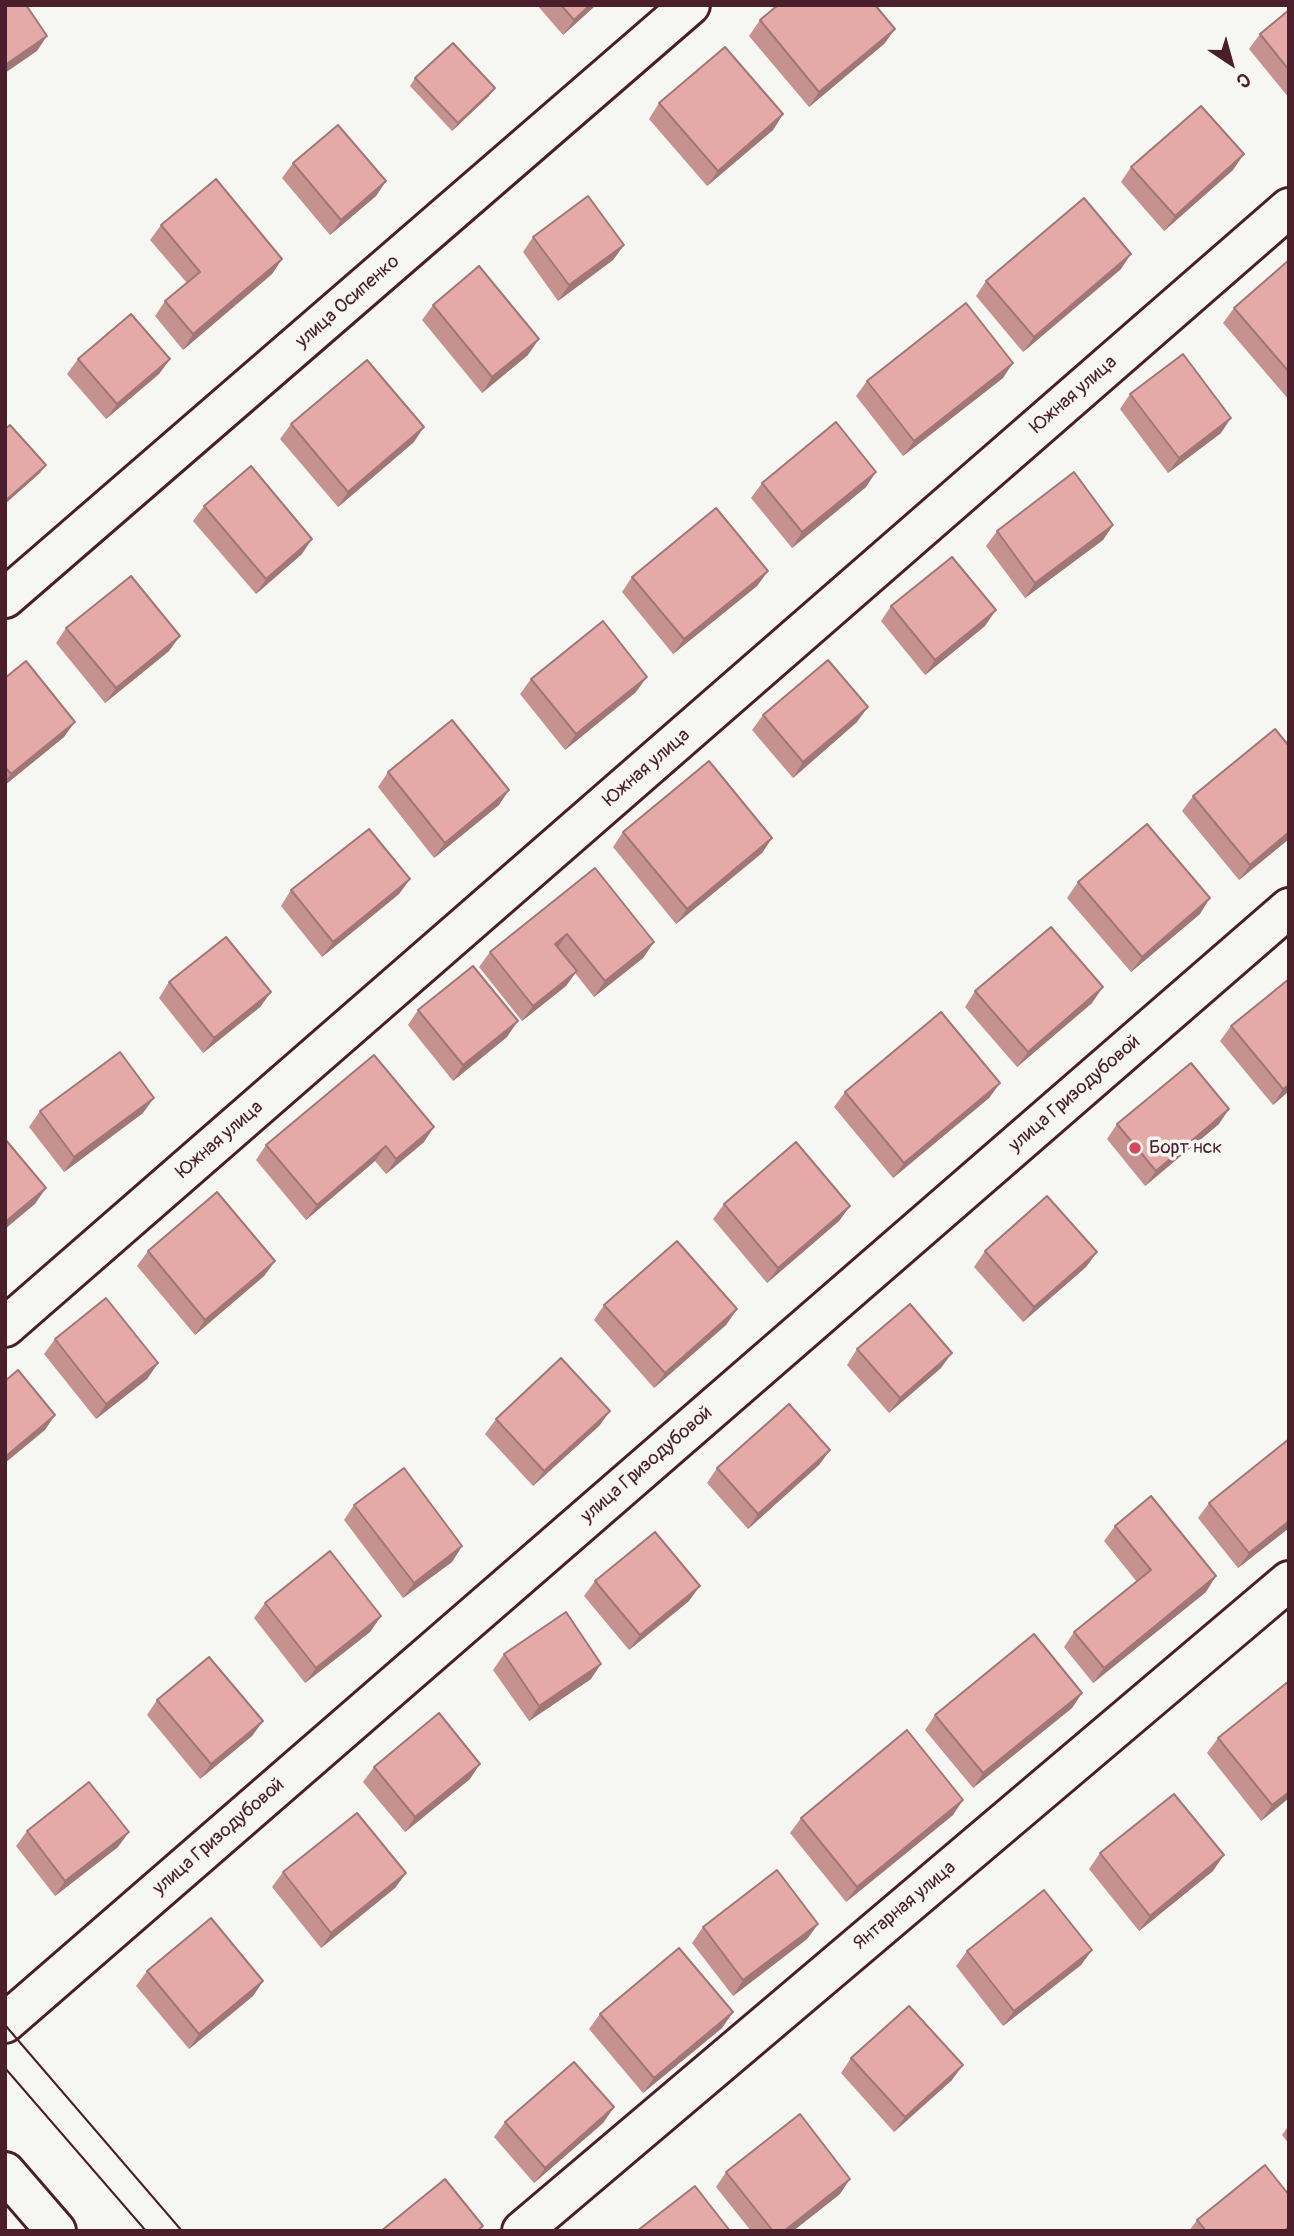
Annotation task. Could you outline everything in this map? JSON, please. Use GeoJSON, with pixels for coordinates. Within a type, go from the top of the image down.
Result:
{"type":"FeatureCollection","features":[{"type":"Feature","properties":{"kind":"street","name":"улица Осипенко"},"geometry":{"type":"LineString","coordinates":[[5,598],[690,5]]}},
{"type":"Feature","properties":{"kind":"street","name":"Южная улица"},"geometry":{"type":"LineString","coordinates":[[5,1327],[1289,208]]}},
{"type":"Feature","properties":{"kind":"street","name":"улица Гризодубовой"},"geometry":{"type":"LineString","coordinates":[[5,2023],[1289,908]]}},
{"type":"Feature","properties":{"kind":"street","name":"Янтарная улица"},"geometry":{"type":"LineString","coordinates":[[522,2231],[1289,1581]]}},
{"type":"Feature","properties":{"kind":"street"},"geometry":{"type":"LineString","coordinates":[[5,2172],[56,2231]]}},
{"type":"Feature","properties":{"kind":"building"},"geometry":{"type":"Polygon","coordinates":[[[5,5],[26,5],[47,36],[5,65],[5,5]]]}},
{"type":"Feature","properties":{"kind":"building"},"geometry":{"type":"Polygon","coordinates":[[[561,5],[590,5],[574,20],[561,5]]]}},
{"type":"Feature","properties":{"kind":"building"},"geometry":{"type":"Polygon","coordinates":[[[778,5],[875,5],[895,29],[819,92],[760,20],[778,5]]]}},
{"type":"Feature","properties":{"kind":"building"},"geometry":{"type":"Polygon","coordinates":[[[1289,10],[1289,70],[1260,34],[1289,10]]]}},
{"type":"Feature","properties":{"kind":"building"},"geometry":{"type":"Polygon","coordinates":[[[453,43],[495,88],[458,123],[415,78],[453,43]]]}},
{"type":"Feature","properties":{"kind":"building"},"geometry":{"type":"Polygon","coordinates":[[[725,47],[783,114],[718,171],[659,103],[725,47]]]}},
{"type":"Feature","properties":{"kind":"building"},"geometry":{"type":"Polygon","coordinates":[[[1201,106],[1244,154],[1175,216],[1131,167],[1201,106]]]}},
{"type":"Feature","properties":{"kind":"building"},"geometry":{"type":"Polygon","coordinates":[[[338,125],[386,181],[341,220],[293,163],[338,125]]]}},
{"type":"Feature","properties":{"kind":"building"},"geometry":{"type":"Polygon","coordinates":[[[216,179],[282,259],[193,334],[165,301],[200,272],[161,225],[216,179]]]}},
{"type":"Feature","properties":{"kind":"building"},"geometry":{"type":"Polygon","coordinates":[[[588,196],[624,245],[569,285],[533,237],[588,196]]]}},
{"type":"Feature","properties":{"kind":"building"},"geometry":{"type":"Polygon","coordinates":[[[1084,198],[1131,254],[1034,337],[986,281],[1084,198]]]}},
{"type":"Feature","properties":{"kind":"building"},"geometry":{"type":"Polygon","coordinates":[[[1289,260],[1289,372],[1234,308],[1289,260]]]}},
{"type":"Feature","properties":{"kind":"building"},"geometry":{"type":"Polygon","coordinates":[[[479,266],[539,339],[492,377],[433,305],[479,266]]]}},
{"type":"Feature","properties":{"kind":"building"},"geometry":{"type":"Polygon","coordinates":[[[966,303],[1013,363],[914,441],[867,381],[966,303]]]}},
{"type":"Feature","properties":{"kind":"building"},"geometry":{"type":"Polygon","coordinates":[[[131,314],[170,359],[117,404],[78,359],[131,314]]]}},
{"type":"Feature","properties":{"kind":"building"},"geometry":{"type":"Polygon","coordinates":[[[1183,354],[1231,418],[1179,458],[1130,394],[1183,354]]]}},
{"type":"Feature","properties":{"kind":"building"},"geometry":{"type":"Polygon","coordinates":[[[367,360],[424,427],[348,492],[291,424],[367,360]]]}},
{"type":"Feature","properties":{"kind":"building"},"geometry":{"type":"Polygon","coordinates":[[[836,422],[876,472],[802,532],[762,483],[836,422]]]}},
{"type":"Feature","properties":{"kind":"building"},"geometry":{"type":"Polygon","coordinates":[[[10,425],[46,465],[5,501],[5,429],[10,425]]]}},
{"type":"Feature","properties":{"kind":"building"},"geometry":{"type":"Polygon","coordinates":[[[251,466],[312,539],[266,579],[204,506],[251,466]]]}},
{"type":"Feature","properties":{"kind":"building"},"geometry":{"type":"Polygon","coordinates":[[[1074,472],[1113,525],[1035,583],[997,531],[1074,472]]]}},
{"type":"Feature","properties":{"kind":"building"},"geometry":{"type":"Polygon","coordinates":[[[716,508],[768,571],[684,639],[632,577],[716,508]]]}},
{"type":"Feature","properties":{"kind":"building"},"geometry":{"type":"Polygon","coordinates":[[[952,557],[996,610],[935,660],[891,606],[952,557]]]}},
{"type":"Feature","properties":{"kind":"building"},"geometry":{"type":"Polygon","coordinates":[[[131,576],[180,636],[116,688],[66,628],[131,576]]]}},
{"type":"Feature","properties":{"kind":"building"},"geometry":{"type":"Polygon","coordinates":[[[603,621],[647,677],[576,734],[531,679],[603,621]]]}},
{"type":"Feature","properties":{"kind":"building"},"geometry":{"type":"Polygon","coordinates":[[[828,660],[868,707],[803,762],[763,715],[828,660]]]}},
{"type":"Feature","properties":{"kind":"building"},"geometry":{"type":"Polygon","coordinates":[[[26,661],[75,722],[11,774],[5,767],[5,678],[26,661]]]}},
{"type":"Feature","properties":{"kind":"building"},"geometry":{"type":"Polygon","coordinates":[[[452,720],[509,790],[445,843],[388,772],[452,720]]]}},
{"type":"Feature","properties":{"kind":"building"},"geometry":{"type":"Polygon","coordinates":[[[1275,729],[1289,746],[1289,832],[1250,865],[1193,796],[1275,729]]]}},
{"type":"Feature","properties":{"kind":"building"},"geometry":{"type":"Polygon","coordinates":[[[709,761],[772,838],[687,909],[623,832],[709,761]]]}},
{"type":"Feature","properties":{"kind":"building"},"geometry":{"type":"Polygon","coordinates":[[[1147,824],[1210,898],[1142,957],[1078,882],[1147,824]]]}},
{"type":"Feature","properties":{"kind":"building"},"geometry":{"type":"Polygon","coordinates":[[[369,829],[410,879],[333,942],[291,890],[369,829]]]}},
{"type":"Feature","properties":{"kind":"building"},"geometry":{"type":"Polygon","coordinates":[[[595,868],[654,942],[605,981],[567,934],[555,944],[577,971],[533,1006],[490,952],[595,868]]]}},
{"type":"Feature","properties":{"kind":"building"},"geometry":{"type":"Polygon","coordinates":[[[1051,927],[1103,987],[1028,1052],[975,991],[1051,927]]]}},
{"type":"Feature","properties":{"kind":"building"},"geometry":{"type":"Polygon","coordinates":[[[226,937],[271,992],[214,1038],[169,982],[226,937]]]}},
{"type":"Feature","properties":{"kind":"building"},"geometry":{"type":"Polygon","coordinates":[[[473,966],[518,1021],[463,1065],[418,1010],[473,966]]]}},
{"type":"Feature","properties":{"kind":"building"},"geometry":{"type":"Polygon","coordinates":[[[1289,979],[1289,1085],[1283,1089],[1231,1026],[1289,979]]]}},
{"type":"Feature","properties":{"kind":"building"},"geometry":{"type":"Polygon","coordinates":[[[941,1012],[1000,1083],[904,1163],[845,1092],[941,1012]]]}},
{"type":"Feature","properties":{"kind":"building"},"geometry":{"type":"Polygon","coordinates":[[[120,1052],[154,1098],[74,1157],[40,1111],[120,1052]]]}},
{"type":"Feature","properties":{"kind":"building"},"geometry":{"type":"Polygon","coordinates":[[[374,1055],[434,1127],[396,1159],[386,1146],[317,1205],[266,1145],[374,1055]]]}},
{"type":"Feature","properties":{"kind":"building"},"geometry":{"type":"Polygon","coordinates":[[[1191,1063],[1229,1109],[1156,1171],[1117,1124],[1191,1063]]]}},
{"type":"Feature","properties":{"kind":"building"},"geometry":{"type":"Polygon","coordinates":[[[5,1139],[46,1188],[5,1222],[5,1139]]]}},
{"type":"Feature","properties":{"kind":"building"},"geometry":{"type":"Polygon","coordinates":[[[796,1142],[850,1206],[778,1268],[724,1204],[796,1142]]]}},
{"type":"Feature","properties":{"kind":"building"},"geometry":{"type":"Polygon","coordinates":[[[217,1192],[275,1261],[205,1320],[148,1251],[217,1192]]]}},
{"type":"Feature","properties":{"kind":"building"},"geometry":{"type":"Polygon","coordinates":[[[1047,1196],[1097,1252],[1034,1307],[985,1251],[1047,1196]]]}},
{"type":"Feature","properties":{"kind":"building"},"geometry":{"type":"Polygon","coordinates":[[[677,1241],[737,1309],[665,1373],[604,1305],[677,1241]]]}},
{"type":"Feature","properties":{"kind":"building"},"geometry":{"type":"Polygon","coordinates":[[[106,1298],[158,1363],[106,1404],[55,1339],[106,1298]]]}},
{"type":"Feature","properties":{"kind":"building"},"geometry":{"type":"Polygon","coordinates":[[[910,1304],[952,1353],[900,1398],[857,1349],[910,1304]]]}},
{"type":"Feature","properties":{"kind":"building"},"geometry":{"type":"Polygon","coordinates":[[[561,1358],[610,1411],[544,1471],[496,1419],[561,1358]]]}},
{"type":"Feature","properties":{"kind":"building"},"geometry":{"type":"Polygon","coordinates":[[[18,1370],[55,1415],[5,1457],[5,1381],[18,1370]]]}},
{"type":"Feature","properties":{"kind":"building"},"geometry":{"type":"Polygon","coordinates":[[[789,1404],[830,1450],[758,1514],[717,1468],[789,1404]]]}},
{"type":"Feature","properties":{"kind":"building"},"geometry":{"type":"Polygon","coordinates":[[[1289,1439],[1289,1521],[1249,1553],[1209,1503],[1289,1439]]]}},
{"type":"Feature","properties":{"kind":"building"},"geometry":{"type":"Polygon","coordinates":[[[404,1468],[462,1546],[414,1583],[354,1505],[404,1468]]]}},
{"type":"Feature","properties":{"kind":"building"},"geometry":{"type":"Polygon","coordinates":[[[1151,1496],[1216,1576],[1104,1668],[1074,1632],[1151,1570],[1115,1526],[1151,1496]]]}},
{"type":"Feature","properties":{"kind":"building"},"geometry":{"type":"Polygon","coordinates":[[[655,1532],[700,1586],[640,1635],[595,1581],[655,1532]]]}},
{"type":"Feature","properties":{"kind":"building"},"geometry":{"type":"Polygon","coordinates":[[[330,1551],[381,1616],[316,1668],[265,1603],[330,1551]]]}},
{"type":"Feature","properties":{"kind":"building"},"geometry":{"type":"Polygon","coordinates":[[[566,1612],[601,1664],[539,1706],[504,1654],[566,1612]]]}},
{"type":"Feature","properties":{"kind":"building"},"geometry":{"type":"Polygon","coordinates":[[[1034,1634],[1082,1693],[983,1773],[935,1715],[1034,1634]]]}},
{"type":"Feature","properties":{"kind":"building"},"geometry":{"type":"Polygon","coordinates":[[[209,1657],[263,1721],[211,1764],[157,1700],[209,1657]]]}},
{"type":"Feature","properties":{"kind":"building"},"geometry":{"type":"Polygon","coordinates":[[[1289,1681],[1289,1792],[1272,1805],[1218,1738],[1289,1681]]]}},
{"type":"Feature","properties":{"kind":"building"},"geometry":{"type":"Polygon","coordinates":[[[439,1713],[480,1764],[415,1817],[374,1767],[439,1713]]]}},
{"type":"Feature","properties":{"kind":"building"},"geometry":{"type":"Polygon","coordinates":[[[907,1730],[963,1800],[857,1887],[801,1818],[907,1730]]]}},
{"type":"Feature","properties":{"kind":"building"},"geometry":{"type":"Polygon","coordinates":[[[89,1782],[129,1832],[65,1881],[27,1831],[89,1782]]]}},
{"type":"Feature","properties":{"kind":"building"},"geometry":{"type":"Polygon","coordinates":[[[1174,1794],[1224,1855],[1150,1916],[1100,1853],[1174,1794]]]}},
{"type":"Feature","properties":{"kind":"building"},"geometry":{"type":"Polygon","coordinates":[[[357,1813],[406,1873],[331,1933],[283,1872],[357,1813]]]}},
{"type":"Feature","properties":{"kind":"building"},"geometry":{"type":"Polygon","coordinates":[[[777,1870],[818,1924],[743,1980],[703,1927],[777,1870]]]}},
{"type":"Feature","properties":{"kind":"building"},"geometry":{"type":"Polygon","coordinates":[[[1044,1890],[1092,1950],[1014,2011],[967,1951],[1044,1890]]]}},
{"type":"Feature","properties":{"kind":"building"},"geometry":{"type":"Polygon","coordinates":[[[211,1918],[263,1981],[199,2034],[147,1971],[211,1918]]]}},
{"type":"Feature","properties":{"kind":"building"},"geometry":{"type":"Polygon","coordinates":[[[679,1948],[733,2012],[654,2078],[600,2014],[679,1948]]]}},
{"type":"Feature","properties":{"kind":"building"},"geometry":{"type":"Polygon","coordinates":[[[909,2006],[963,2065],[905,2117],[851,2058],[909,2006]]]}},
{"type":"Feature","properties":{"kind":"building"},"geometry":{"type":"Polygon","coordinates":[[[574,2062],[614,2107],[545,2168],[505,2122],[574,2062]]]}},
{"type":"Feature","properties":{"kind":"building"},"geometry":{"type":"Polygon","coordinates":[[[800,2114],[850,2179],[784,2231],[773,2231],[726,2172],[800,2114]]]}},
{"type":"Feature","properties":{"kind":"building"},"geometry":{"type":"Polygon","coordinates":[[[1265,2165],[1289,2195],[1289,2227],[1284,2231],[1206,2231],[1197,2220],[1265,2165]]]}},
{"type":"Feature","properties":{"kind":"building"},"geometry":{"type":"Polygon","coordinates":[[[445,2179],[483,2226],[477,2231],[381,2231],[445,2179]]]}},
{"type":"Feature","properties":{"kind":"building"},"geometry":{"type":"Polygon","coordinates":[[[695,2186],[730,2231],[637,2231],[695,2186]]]}},
{"type":"Feature","properties":{"kind":"tram line"},"geometry":{"type":"LineString","coordinates":[[5,2025],[182,2231]]}},
{"type":"Feature","properties":{"kind":"tram line"},"geometry":{"type":"LineString","coordinates":[[5,2068],[146,2231]]}},
{"type":"Feature","properties":{"kind":"place","name":"Борт нск"},"geometry":{"type":"Point","coordinates":[1135,1148]}}]}
